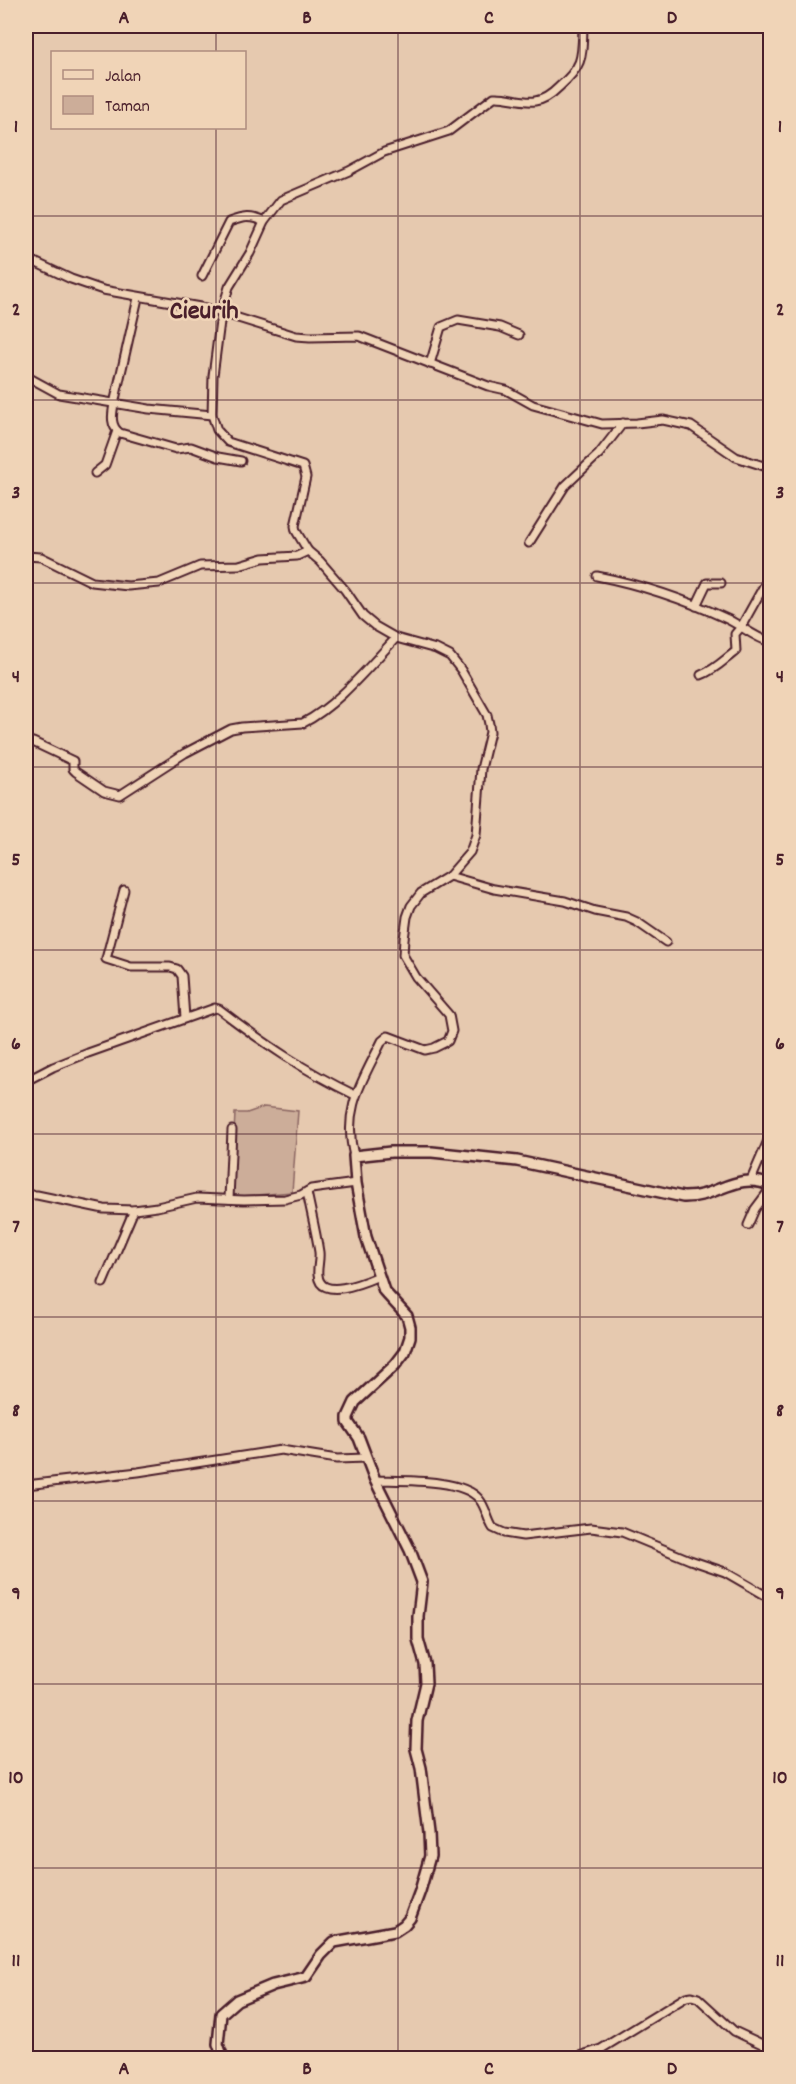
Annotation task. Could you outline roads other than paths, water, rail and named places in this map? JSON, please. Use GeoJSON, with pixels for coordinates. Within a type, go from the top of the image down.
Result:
{"type":"FeatureCollection","features":[{"type":"Feature","properties":{"kind":"street"},"geometry":{"type":"LineString","coordinates":[[223,2058],[218,2044],[221,2014],[237,2000],[273,1985],[306,1977],[321,1955],[334,1942],[400,1929],[410,1918],[430,1856],[421,1768],[416,1749],[417,1721],[426,1683],[425,1664],[418,1639],[422,1582],[410,1550],[375,1480],[358,1438],[348,1422],[349,1413],[355,1402],[401,1358],[411,1337],[407,1317],[384,1291],[366,1237],[350,1138],[351,1110],[355,1095],[384,1038],[388,1036],[425,1050],[448,1041],[452,1031],[449,1014],[416,977],[403,955],[405,929],[411,906],[421,893],[450,876],[470,852],[476,835],[481,770],[489,732],[487,715],[461,670],[450,656],[436,649],[396,638],[375,626],[363,616],[345,590],[308,550],[295,526],[306,477],[303,466],[228,442],[217,430],[212,415],[213,376],[220,314],[226,293],[250,253],[264,222],[284,198],[349,171],[384,152],[446,132],[494,97],[533,102],[550,94],[578,68],[581,60],[583,26]]}},
{"type":"Feature","properties":{"kind":"street"},"geometry":{"type":"LineString","coordinates":[[202,276],[229,222],[243,216],[264,222]]}},
{"type":"Feature","properties":{"kind":"street"},"geometry":{"type":"LineString","coordinates":[[26,258],[103,291],[206,308],[296,336],[310,338],[359,336],[488,386],[506,390],[533,405],[602,424],[663,420],[691,426],[736,457],[771,468]]}},
{"type":"Feature","properties":{"kind":"street"},"geometry":{"type":"LineString","coordinates":[[95,473],[105,465],[117,431],[112,419],[114,404],[138,298]]}},
{"type":"Feature","properties":{"kind":"street"},"geometry":{"type":"LineString","coordinates":[[430,364],[441,327],[453,320],[500,327],[519,335]]}},
{"type":"Feature","properties":{"kind":"street"},"geometry":{"type":"LineString","coordinates":[[26,376],[56,393],[114,404],[212,415]]}},
{"type":"Feature","properties":{"kind":"street"},"geometry":{"type":"LineString","coordinates":[[529,543],[565,486],[599,454],[622,423]]}},
{"type":"Feature","properties":{"kind":"street"},"geometry":{"type":"LineString","coordinates":[[117,431],[176,449],[191,447],[219,458],[241,461]]}},
{"type":"Feature","properties":{"kind":"street"},"geometry":{"type":"LineString","coordinates":[[26,556],[41,557],[92,582],[128,586],[159,583],[200,566],[239,565],[263,558],[297,556],[308,550]]}},
{"type":"Feature","properties":{"kind":"street"},"geometry":{"type":"LineString","coordinates":[[701,675],[715,670],[722,661],[736,651],[734,636],[771,575]]}},
{"type":"Feature","properties":{"kind":"street"},"geometry":{"type":"LineString","coordinates":[[597,576],[644,586],[696,606],[741,627],[759,639],[771,642]]}},
{"type":"Feature","properties":{"kind":"street"},"geometry":{"type":"LineString","coordinates":[[696,606],[707,583],[721,583]]}},
{"type":"Feature","properties":{"kind":"street"},"geometry":{"type":"LineString","coordinates":[[26,740],[73,761],[73,770],[104,791],[120,795],[185,753],[231,729],[303,723],[310,720],[338,697],[396,638]]}},
{"type":"Feature","properties":{"kind":"street"},"geometry":{"type":"LineString","coordinates":[[450,876],[484,887],[565,901],[595,911],[626,916],[666,942]]}},
{"type":"Feature","properties":{"kind":"street"},"geometry":{"type":"LineString","coordinates":[[124,890],[106,959],[131,967],[170,966],[177,969],[183,976],[186,1018]]}},
{"type":"Feature","properties":{"kind":"street"},"geometry":{"type":"LineString","coordinates":[[26,1081],[88,1053],[211,1009],[219,1009],[274,1051],[355,1095]]}},
{"type":"Feature","properties":{"kind":"street"},"geometry":{"type":"LineString","coordinates":[[229,1199],[232,1130]]}},
{"type":"Feature","properties":{"kind":"street"},"geometry":{"type":"LineString","coordinates":[[751,1180],[771,1136]]}},
{"type":"Feature","properties":{"kind":"street"},"geometry":{"type":"LineString","coordinates":[[354,1156],[391,1152],[432,1152],[517,1161],[683,1197],[706,1195],[741,1181],[751,1180],[771,1187],[754,1209],[748,1225]]}},
{"type":"Feature","properties":{"kind":"street"},"geometry":{"type":"LineString","coordinates":[[26,1195],[37,1195],[104,1209],[134,1210],[193,1198],[285,1198],[308,1192],[311,1188],[356,1183]]}},
{"type":"Feature","properties":{"kind":"street"},"geometry":{"type":"LineString","coordinates":[[308,1192],[319,1254],[318,1276],[321,1283],[341,1289],[379,1276]]}},
{"type":"Feature","properties":{"kind":"street"},"geometry":{"type":"LineString","coordinates":[[103,1282],[134,1210]]}},
{"type":"Feature","properties":{"kind":"street"},"geometry":{"type":"LineString","coordinates":[[26,1485],[138,1472],[281,1450],[337,1459],[366,1458]]}},
{"type":"Feature","properties":{"kind":"street"},"geometry":{"type":"LineString","coordinates":[[375,1480],[432,1483],[465,1490],[479,1499],[493,1528],[504,1533],[533,1536],[591,1528],[622,1532],[725,1572],[771,1599]]}},
{"type":"Feature","properties":{"kind":"street"},"geometry":{"type":"LineString","coordinates":[[573,2058],[601,2049],[686,1997],[692,1996],[698,1998],[734,2031],[761,2042],[766,2047],[770,2058]]}},
{"type":"Feature","properties":{"kind":"district","name":"Cieurih"},"geometry":{"type":"Point","coordinates":[204,312]}}]}
